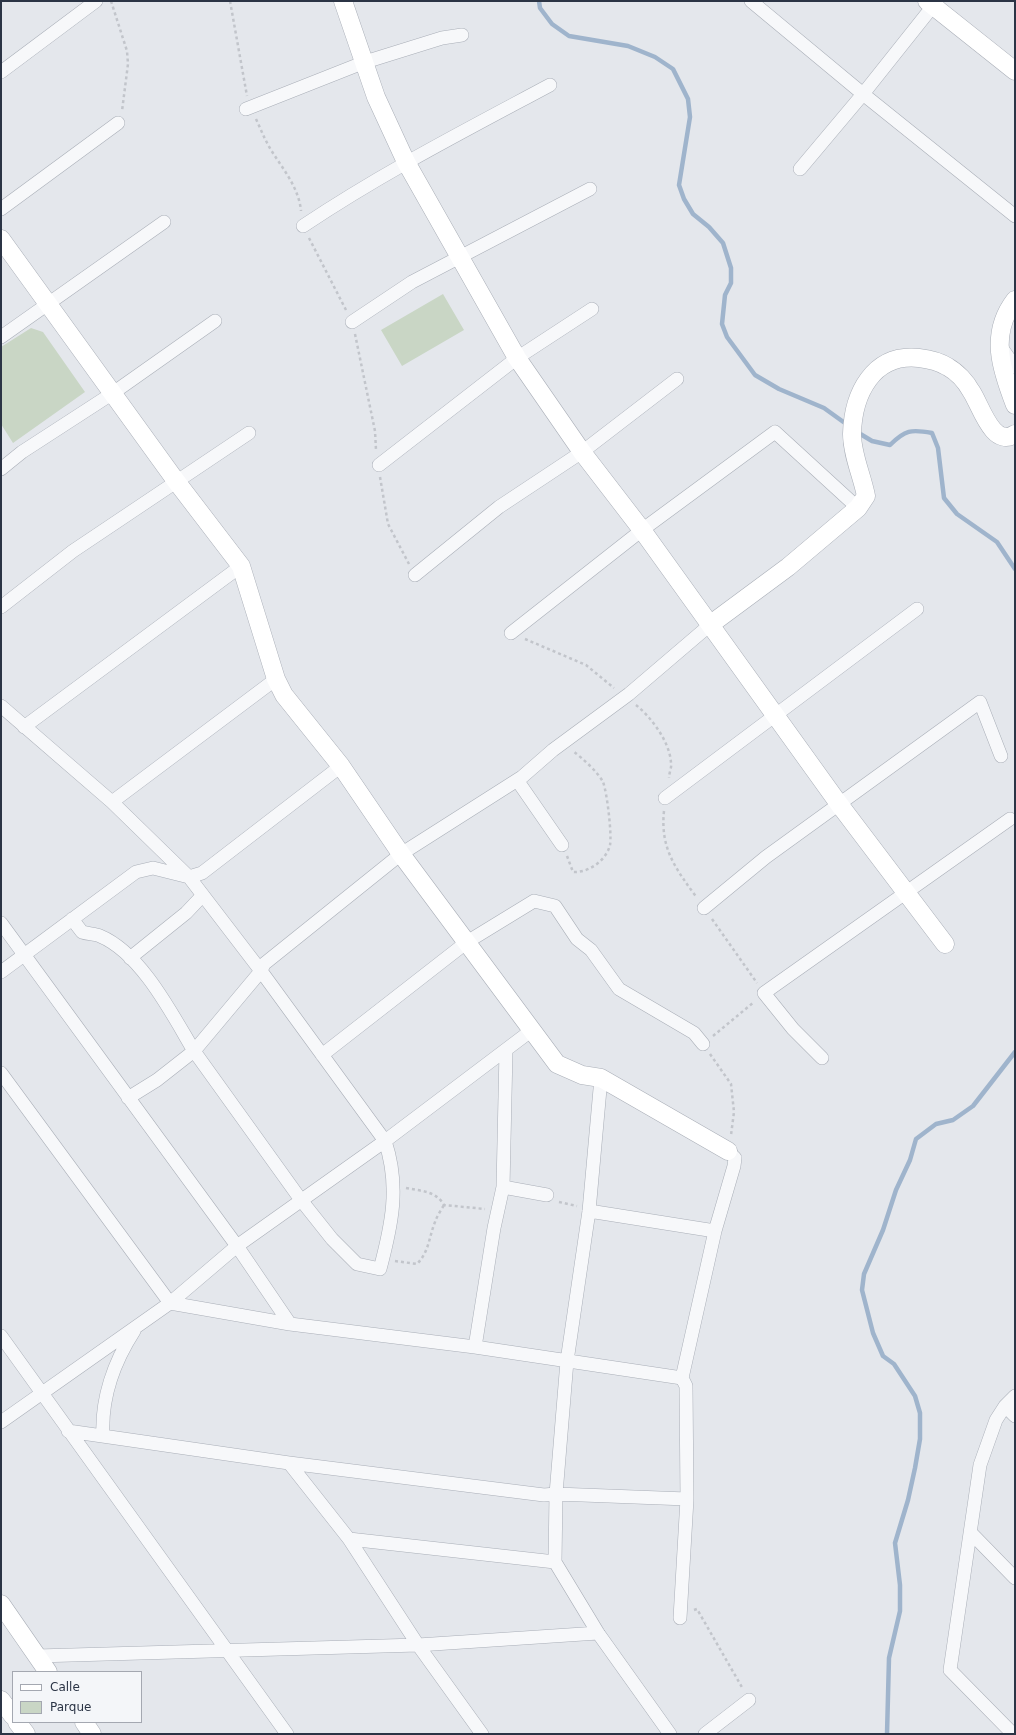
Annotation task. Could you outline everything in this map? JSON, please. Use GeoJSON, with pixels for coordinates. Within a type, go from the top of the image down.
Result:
{"type":"FeatureCollection","features":[{"type":"Feature","properties":{"kind":"street"},"geometry":{"type":"LineString","coordinates":[[1,72],[96,1]]}},
{"type":"Feature","properties":{"kind":"street"},"geometry":{"type":"LineString","coordinates":[[343,1],[376,97],[406,162],[517,358],[582,452],[711,624],[839,804],[945,944]]}},
{"type":"Feature","properties":{"kind":"street"},"geometry":{"type":"LineString","coordinates":[[751,1],[863,94],[1015,216]]}},
{"type":"Feature","properties":{"kind":"street"},"geometry":{"type":"LineString","coordinates":[[800,169],[863,94],[933,3],[1015,71]]}},
{"type":"Feature","properties":{"kind":"street"},"geometry":{"type":"LineString","coordinates":[[246,109],[365,62],[442,38],[462,35]]}},
{"type":"Feature","properties":{"kind":"street"},"geometry":{"type":"LineString","coordinates":[[303,226],[353,192],[550,85]]}},
{"type":"Feature","properties":{"kind":"street"},"geometry":{"type":"LineString","coordinates":[[1,209],[118,123]]}},
{"type":"Feature","properties":{"kind":"street"},"geometry":{"type":"LineString","coordinates":[[352,322],[412,282],[590,189]]}},
{"type":"Feature","properties":{"kind":"street"},"geometry":{"type":"LineString","coordinates":[[1,337],[164,222]]}},
{"type":"Feature","properties":{"kind":"street"},"geometry":{"type":"LineString","coordinates":[[1,239],[176,481],[241,566],[276,679],[284,694],[341,766],[401,854],[557,1064],[582,1075],[601,1078],[728,1151],[735,1158],[715,1231],[682,1378],[686,1386],[687,1499],[680,1618]]}},
{"type":"Feature","properties":{"kind":"street"},"geometry":{"type":"LineString","coordinates":[[1015,300],[1005,319],[999,345],[1001,367],[1015,405]]}},
{"type":"Feature","properties":{"kind":"street"},"geometry":{"type":"LineString","coordinates":[[379,465],[517,358],[592,309]]}},
{"type":"Feature","properties":{"kind":"street"},"geometry":{"type":"LineString","coordinates":[[1,469],[22,452],[113,393],[215,321]]}},
{"type":"Feature","properties":{"kind":"street"},"geometry":{"type":"LineString","coordinates":[[999,345],[1015,367]]}},
{"type":"Feature","properties":{"kind":"street"},"geometry":{"type":"LineString","coordinates":[[128,1098],[157,1080],[194,1051],[261,971],[264,964],[401,854],[517,780],[564,742],[629,694],[711,624],[788,567],[858,508],[866,496],[852,447],[852,432],[857,404],[863,388],[872,374],[883,364],[891,360],[912,357],[930,360],[949,367],[971,390],[982,414],[992,429],[999,435],[1006,437],[1015,434]]}},
{"type":"Feature","properties":{"kind":"street"},"geometry":{"type":"LineString","coordinates":[[415,575],[499,507],[582,452],[677,379]]}},
{"type":"Feature","properties":{"kind":"street"},"geometry":{"type":"LineString","coordinates":[[511,632],[642,530],[775,432],[858,508]]}},
{"type":"Feature","properties":{"kind":"street"},"geometry":{"type":"LineString","coordinates":[[1,607],[73,551],[176,481],[249,434]]}},
{"type":"Feature","properties":{"kind":"street"},"geometry":{"type":"LineString","coordinates":[[24,727],[241,566]]}},
{"type":"Feature","properties":{"kind":"street"},"geometry":{"type":"LineString","coordinates":[[665,798],[917,609]]}},
{"type":"Feature","properties":{"kind":"street"},"geometry":{"type":"LineString","coordinates":[[112,802],[276,679]]}},
{"type":"Feature","properties":{"kind":"street"},"geometry":{"type":"LineString","coordinates":[[704,908],[766,857],[980,702],[1001,756]]}},
{"type":"Feature","properties":{"kind":"street"},"geometry":{"type":"LineString","coordinates":[[1,706],[112,802],[189,878],[261,971],[385,1141],[390,1154],[394,1185],[390,1230],[380,1269],[357,1264],[332,1239],[301,1200],[194,1051],[160,992],[130,958],[109,941],[99,936],[82,932],[72,919]]}},
{"type":"Feature","properties":{"kind":"street"},"geometry":{"type":"LineString","coordinates":[[1,972],[136,872],[153,868],[189,878],[202,873],[341,766]]}},
{"type":"Feature","properties":{"kind":"street"},"geometry":{"type":"LineString","coordinates":[[517,780],[562,845]]}},
{"type":"Feature","properties":{"kind":"street"},"geometry":{"type":"LineString","coordinates":[[822,1058],[793,1029],[764,993],[1010,819]]}},
{"type":"Feature","properties":{"kind":"street"},"geometry":{"type":"LineString","coordinates":[[130,958],[186,913],[203,895]]}},
{"type":"Feature","properties":{"kind":"street"},"geometry":{"type":"LineString","coordinates":[[322,1055],[467,942],[534,901],[555,906],[577,939],[591,950],[618,989],[694,1033],[704,1044]]}},
{"type":"Feature","properties":{"kind":"street"},"geometry":{"type":"LineString","coordinates":[[1,923],[238,1246],[290,1324]]}},
{"type":"Feature","properties":{"kind":"street"},"geometry":{"type":"LineString","coordinates":[[1,1422],[170,1303],[238,1246],[385,1141],[532,1030]]}},
{"type":"Feature","properties":{"kind":"street"},"geometry":{"type":"LineString","coordinates":[[475,1347],[503,1187],[506,1051]]}},
{"type":"Feature","properties":{"kind":"street"},"geometry":{"type":"LineString","coordinates":[[1,1073],[170,1303],[290,1324],[475,1347],[682,1378]]}},
{"type":"Feature","properties":{"kind":"street"},"geometry":{"type":"LineString","coordinates":[[601,1078],[589,1211],[567,1361],[556,1494],[555,1562],[598,1633],[670,1734]]}},
{"type":"Feature","properties":{"kind":"street"},"geometry":{"type":"LineString","coordinates":[[503,1187],[546,1195]]}},
{"type":"Feature","properties":{"kind":"street"},"geometry":{"type":"LineString","coordinates":[[589,1211],[715,1231]]}},
{"type":"Feature","properties":{"kind":"street"},"geometry":{"type":"LineString","coordinates":[[103,1436],[102,1420],[107,1392],[125,1346],[137,1326]]}},
{"type":"Feature","properties":{"kind":"street"},"geometry":{"type":"LineString","coordinates":[[1,1336],[287,1734]]}},
{"type":"Feature","properties":{"kind":"street"},"geometry":{"type":"LineString","coordinates":[[1013,1734],[950,1670],[980,1465],[996,1420],[1005,1406],[1015,1396]]}},
{"type":"Feature","properties":{"kind":"street"},"geometry":{"type":"LineString","coordinates":[[1005,1406],[1015,1416]]}},
{"type":"Feature","properties":{"kind":"street"},"geometry":{"type":"LineString","coordinates":[[68,1430],[289,1463],[544,1495],[556,1494],[687,1499]]}},
{"type":"Feature","properties":{"kind":"street"},"geometry":{"type":"LineString","coordinates":[[289,1463],[349,1539],[418,1645],[482,1734]]}},
{"type":"Feature","properties":{"kind":"street"},"geometry":{"type":"LineString","coordinates":[[971,1533],[1015,1578]]}},
{"type":"Feature","properties":{"kind":"street"},"geometry":{"type":"LineString","coordinates":[[349,1539],[555,1562]]}},
{"type":"Feature","properties":{"kind":"street"},"geometry":{"type":"LineString","coordinates":[[1,1604],[47,1671]]}},
{"type":"Feature","properties":{"kind":"street"},"geometry":{"type":"LineString","coordinates":[[37,1656],[418,1645],[598,1633]]}},
{"type":"Feature","properties":{"kind":"street"},"geometry":{"type":"LineString","coordinates":[[1,1700],[12,1715]]}},
{"type":"Feature","properties":{"kind":"street"},"geometry":{"type":"LineString","coordinates":[[705,1734],[749,1700]]}},
{"type":"Feature","properties":{"kind":"street"},"geometry":{"type":"LineString","coordinates":[[18,1723],[26,1734]]}},
{"type":"Feature","properties":{"kind":"street"},"geometry":{"type":"LineString","coordinates":[[85,1723],[92,1734]]}},
{"type":"Feature","properties":{"kind":"path"},"geometry":{"type":"LineString","coordinates":[[111,1],[123,36],[128,64],[122,108],[118,123]]}},
{"type":"Feature","properties":{"kind":"path"},"geometry":{"type":"LineString","coordinates":[[230,1],[247,96],[246,109],[256,118],[271,150],[291,181],[300,204],[303,226],[352,322],[368,392],[375,431],[375,446],[388,524],[415,575]]}},
{"type":"Feature","properties":{"kind":"path"},"geometry":{"type":"LineString","coordinates":[[564,742],[587,763],[602,781],[609,816],[610,845],[602,859],[587,871],[573,872]]}},
{"type":"Feature","properties":{"kind":"path"},"geometry":{"type":"LineString","coordinates":[[728,1151],[734,1112],[731,1084],[704,1044],[764,993]]}},
{"type":"Feature","properties":{"kind":"path"},"geometry":{"type":"LineString","coordinates":[[394,1185],[431,1193],[440,1197],[444,1205]]}},
{"type":"Feature","properties":{"kind":"path"},"geometry":{"type":"LineString","coordinates":[[546,1195],[553,1201],[578,1206],[589,1211]]}},
{"type":"Feature","properties":{"kind":"path"},"geometry":{"type":"LineString","coordinates":[[444,1205],[498,1211]]}},
{"type":"Feature","properties":{"kind":"path"},"geometry":{"type":"LineString","coordinates":[[382,1259],[417,1264],[429,1245],[435,1221],[444,1205]]}},
{"type":"Feature","properties":{"kind":"path"},"geometry":{"type":"LineString","coordinates":[[680,1618],[697,1609],[749,1700]]}},
{"type":"Feature","properties":{"kind":"green space"},"geometry":{"type":"Polygon","coordinates":[[[443,294],[464,330],[402,366],[381,330],[443,294]]]}},
{"type":"Feature","properties":{"kind":"green space"},"geometry":{"type":"Polygon","coordinates":[[[31,328],[43,332],[85,392],[13,443],[1,424],[1,347],[31,328]]]}},
{"type":"Feature","properties":{"kind":"waterway"},"geometry":{"type":"LineString","coordinates":[[539,1],[540,8],[552,24],[569,36],[628,46],[655,57],[673,69],[688,99],[690,117],[679,185],[684,199],[693,214],[709,227],[723,243],[731,268],[731,283],[725,295],[722,324],[727,337],[755,375],[779,389],[824,408],[849,426]]}},
{"type":"Feature","properties":{"kind":"waterway"},"geometry":{"type":"LineString","coordinates":[[857,432],[872,441],[890,445],[900,436],[909,432],[919,431],[932,433],[938,448],[944,498],[957,514],[997,542],[1015,569]]}},
{"type":"Feature","properties":{"kind":"waterway"},"geometry":{"type":"LineString","coordinates":[[887,1734],[889,1658],[900,1611],[900,1585],[895,1543],[908,1500],[915,1468],[920,1439],[920,1413],[915,1396],[894,1364],[883,1356],[873,1333],[862,1290],[864,1274],[883,1230],[896,1190],[910,1160],[916,1139],[936,1124],[953,1120],[973,1106],[1015,1052]]}}]}
